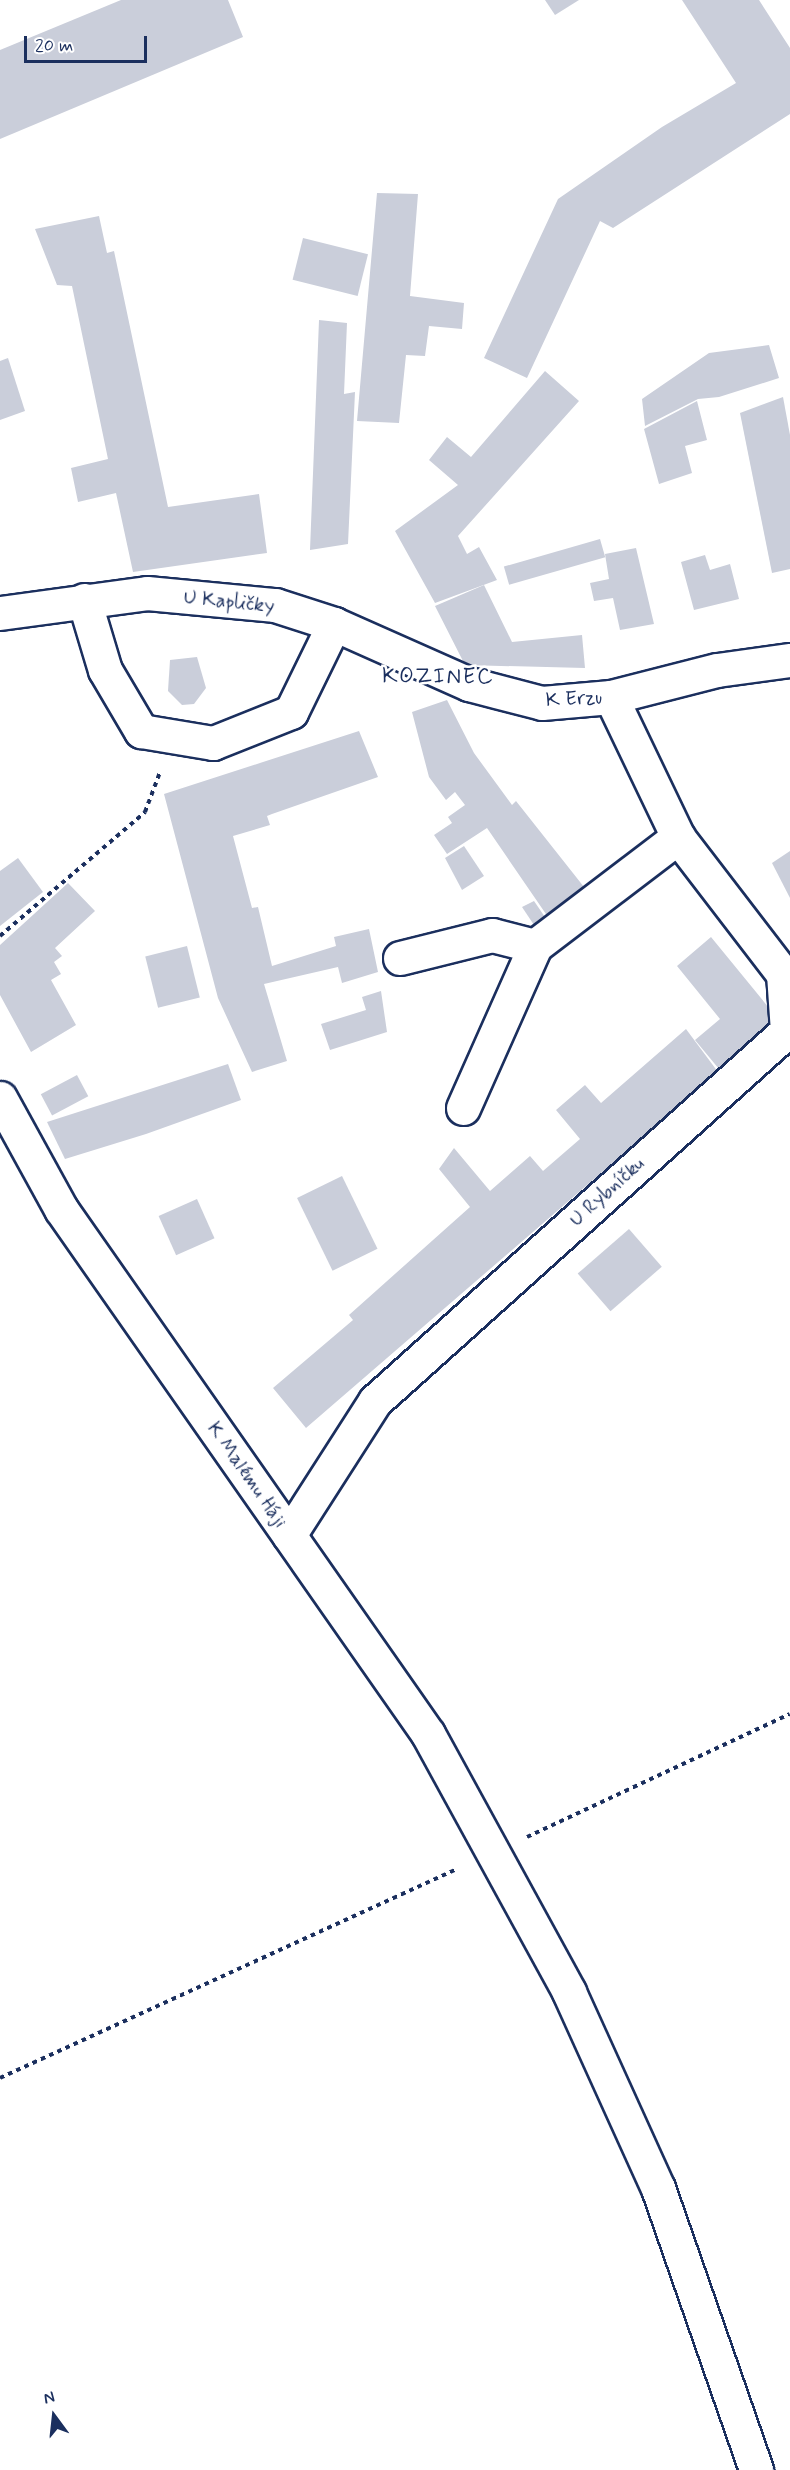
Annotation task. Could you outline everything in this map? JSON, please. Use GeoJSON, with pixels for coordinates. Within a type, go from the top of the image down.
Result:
{"type":"FeatureCollection","features":[{"type":"Feature","properties":{"kind":"street","name":"U Kapličky"},"geometry":{"type":"LineString","coordinates":[[0,613],[147,593],[275,605],[334,624]]}},
{"type":"Feature","properties":{"kind":"street"},"geometry":{"type":"LineString","coordinates":[[84,600],[105,670],[141,731],[213,743],[291,712],[334,624]]}},
{"type":"Feature","properties":{"kind":"street","name":"K Erzu"},"geometry":{"type":"LineString","coordinates":[[334,624],[469,684],[542,703],[611,697],[717,670],[790,660]]}},
{"type":"Feature","properties":{"kind":"street","name":"U Rybníčku"},"geometry":{"type":"LineString","coordinates":[[289,1535],[375,1401],[787,1031],[783,974],[678,837],[611,697]]}},
{"type":"Feature","properties":{"kind":"street"},"geometry":{"type":"LineString","coordinates":[[463,1108],[535,946],[678,837]]}},
{"type":"Feature","properties":{"kind":"street"},"geometry":{"type":"LineString","coordinates":[[400,958],[492,935],[535,946]]}},
{"type":"Feature","properties":{"kind":"street","name":"K Malému Háji"},"geometry":{"type":"LineString","coordinates":[[0,1098],[61,1209],[428,1734],[569,1992],[658,2188],[756,2470]]}},
{"type":"Feature","properties":{"kind":"path"},"geometry":{"type":"LineString","coordinates":[[0,936],[145,812],[172,736]]}},
{"type":"Feature","properties":{"kind":"path"},"geometry":{"type":"LineString","coordinates":[[0,2078],[493,1853],[790,1714]]}},
{"type":"Feature","properties":{"kind":"building"},"geometry":{"type":"Polygon","coordinates":[[[121,0],[228,0],[243,37],[0,139],[0,50],[121,0]]]}},
{"type":"Feature","properties":{"kind":"building"},"geometry":{"type":"Polygon","coordinates":[[[545,0],[579,0],[555,15],[545,0]]]}},
{"type":"Feature","properties":{"kind":"building"},"geometry":{"type":"Polygon","coordinates":[[[682,0],[759,0],[790,48],[790,114],[613,228],[600,221],[527,378],[484,358],[558,199],[662,127],[736,83],[682,0]]]}},
{"type":"Feature","properties":{"kind":"building"},"geometry":{"type":"Polygon","coordinates":[[[377,193],[418,194],[410,296],[464,303],[462,329],[429,326],[425,356],[406,355],[399,423],[357,421],[377,193]]]}},
{"type":"Feature","properties":{"kind":"building"},"geometry":{"type":"Polygon","coordinates":[[[99,216],[107,253],[114,251],[168,507],[259,494],[267,553],[133,572],[116,493],[78,502],[71,468],[108,459],[72,286],[57,285],[35,229],[99,216]]]}},
{"type":"Feature","properties":{"kind":"building"},"geometry":{"type":"Polygon","coordinates":[[[303,238],[368,254],[358,296],[293,280],[303,238]]]}},
{"type":"Feature","properties":{"kind":"building"},"geometry":{"type":"Polygon","coordinates":[[[319,320],[347,323],[344,394],[355,392],[348,544],[310,550],[319,320]]]}},
{"type":"Feature","properties":{"kind":"building"},"geometry":{"type":"Polygon","coordinates":[[[769,345],[779,378],[719,397],[698,399],[645,426],[642,399],[709,353],[769,345]]]}},
{"type":"Feature","properties":{"kind":"building"},"geometry":{"type":"Polygon","coordinates":[[[8,358],[25,411],[0,420],[0,361],[8,358]]]}},
{"type":"Feature","properties":{"kind":"building"},"geometry":{"type":"Polygon","coordinates":[[[545,371],[579,401],[458,536],[467,554],[479,547],[497,580],[435,603],[395,531],[458,485],[429,460],[447,437],[471,457],[545,371]]]}},
{"type":"Feature","properties":{"kind":"building"},"geometry":{"type":"Polygon","coordinates":[[[783,397],[790,435],[790,569],[772,573],[740,413],[783,397]]]}},
{"type":"Feature","properties":{"kind":"building"},"geometry":{"type":"Polygon","coordinates":[[[697,401],[707,440],[685,446],[692,473],[659,484],[644,429],[697,401]]]}},
{"type":"Feature","properties":{"kind":"building"},"geometry":{"type":"Polygon","coordinates":[[[600,539],[605,557],[509,585],[504,567],[600,539]]]}},
{"type":"Feature","properties":{"kind":"building"},"geometry":{"type":"Polygon","coordinates":[[[636,548],[654,624],[620,630],[613,598],[594,601],[590,583],[609,579],[605,554],[636,548]]]}},
{"type":"Feature","properties":{"kind":"building"},"geometry":{"type":"Polygon","coordinates":[[[705,555],[710,570],[730,564],[739,599],[694,610],[681,562],[705,555]]]}},
{"type":"Feature","properties":{"kind":"building"},"geometry":{"type":"Polygon","coordinates":[[[484,585],[512,642],[582,635],[585,668],[465,665],[435,606],[484,585]]]}},
{"type":"Feature","properties":{"kind":"building"},"geometry":{"type":"Polygon","coordinates":[[[197,657],[206,688],[194,704],[182,705],[168,691],[170,660],[197,657]]]}},
{"type":"Feature","properties":{"kind":"building"},"geometry":{"type":"Polygon","coordinates":[[[447,700],[474,753],[512,805],[516,801],[584,887],[548,917],[487,828],[447,854],[434,835],[452,823],[448,817],[465,805],[455,792],[446,800],[429,777],[412,712],[447,700]]]}},
{"type":"Feature","properties":{"kind":"building"},"geometry":{"type":"Polygon","coordinates":[[[359,731],[378,777],[267,816],[270,825],[233,836],[252,908],[258,907],[272,966],[336,946],[334,937],[369,929],[378,972],[342,983],[338,967],[264,984],[287,1061],[252,1072],[218,998],[164,794],[359,731]]]}},
{"type":"Feature","properties":{"kind":"building"},"geometry":{"type":"Polygon","coordinates":[[[464,846],[484,876],[462,890],[445,858],[464,846]]]}},
{"type":"Feature","properties":{"kind":"building"},"geometry":{"type":"Polygon","coordinates":[[[790,851],[790,898],[772,863],[790,851]]]}},
{"type":"Feature","properties":{"kind":"building"},"geometry":{"type":"Polygon","coordinates":[[[18,858],[43,892],[0,926],[0,871],[18,858]]]}},
{"type":"Feature","properties":{"kind":"building"},"geometry":{"type":"Polygon","coordinates":[[[68,883],[95,911],[55,948],[62,956],[54,962],[61,974],[51,980],[76,1025],[31,1052],[0,995],[0,945],[68,883]]]}},
{"type":"Feature","properties":{"kind":"building"},"geometry":{"type":"Polygon","coordinates":[[[534,901],[547,920],[534,925],[522,907],[534,901]]]}},
{"type":"Feature","properties":{"kind":"building"},"geometry":{"type":"Polygon","coordinates":[[[711,937],[778,1019],[719,1069],[695,1040],[720,1019],[677,966],[711,937]]]}},
{"type":"Feature","properties":{"kind":"building"},"geometry":{"type":"Polygon","coordinates":[[[187,946],[200,997],[158,1008],[145,956],[187,946]]]}},
{"type":"Feature","properties":{"kind":"building"},"geometry":{"type":"Polygon","coordinates":[[[381,991],[387,1032],[330,1050],[321,1024],[366,1010],[362,997],[381,991]]]}},
{"type":"Feature","properties":{"kind":"building"},"geometry":{"type":"Polygon","coordinates":[[[686,1029],[718,1072],[306,1428],[273,1388],[353,1320],[349,1315],[470,1207],[439,1169],[454,1148],[490,1191],[530,1156],[543,1171],[580,1139],[556,1110],[585,1085],[601,1103],[686,1029]]]}},
{"type":"Feature","properties":{"kind":"building"},"geometry":{"type":"Polygon","coordinates":[[[228,1064],[241,1100],[146,1134],[65,1159],[47,1122],[228,1064]]]}},
{"type":"Feature","properties":{"kind":"building"},"geometry":{"type":"Polygon","coordinates":[[[77,1075],[88,1096],[52,1115],[41,1094],[77,1075]]]}},
{"type":"Feature","properties":{"kind":"building"},"geometry":{"type":"Polygon","coordinates":[[[342,1176],[378,1249],[333,1271],[297,1198],[342,1176]]]}},
{"type":"Feature","properties":{"kind":"building"},"geometry":{"type":"Polygon","coordinates":[[[197,1199],[214,1238],[176,1255],[159,1216],[197,1199]]]}},
{"type":"Feature","properties":{"kind":"building"},"geometry":{"type":"Polygon","coordinates":[[[629,1229],[662,1267],[610,1311],[578,1274],[629,1229]]]}},
{"type":"Feature","properties":{"kind":"district","name":"KOZINEC"},"geometry":{"type":"Point","coordinates":[438,678]}}]}
